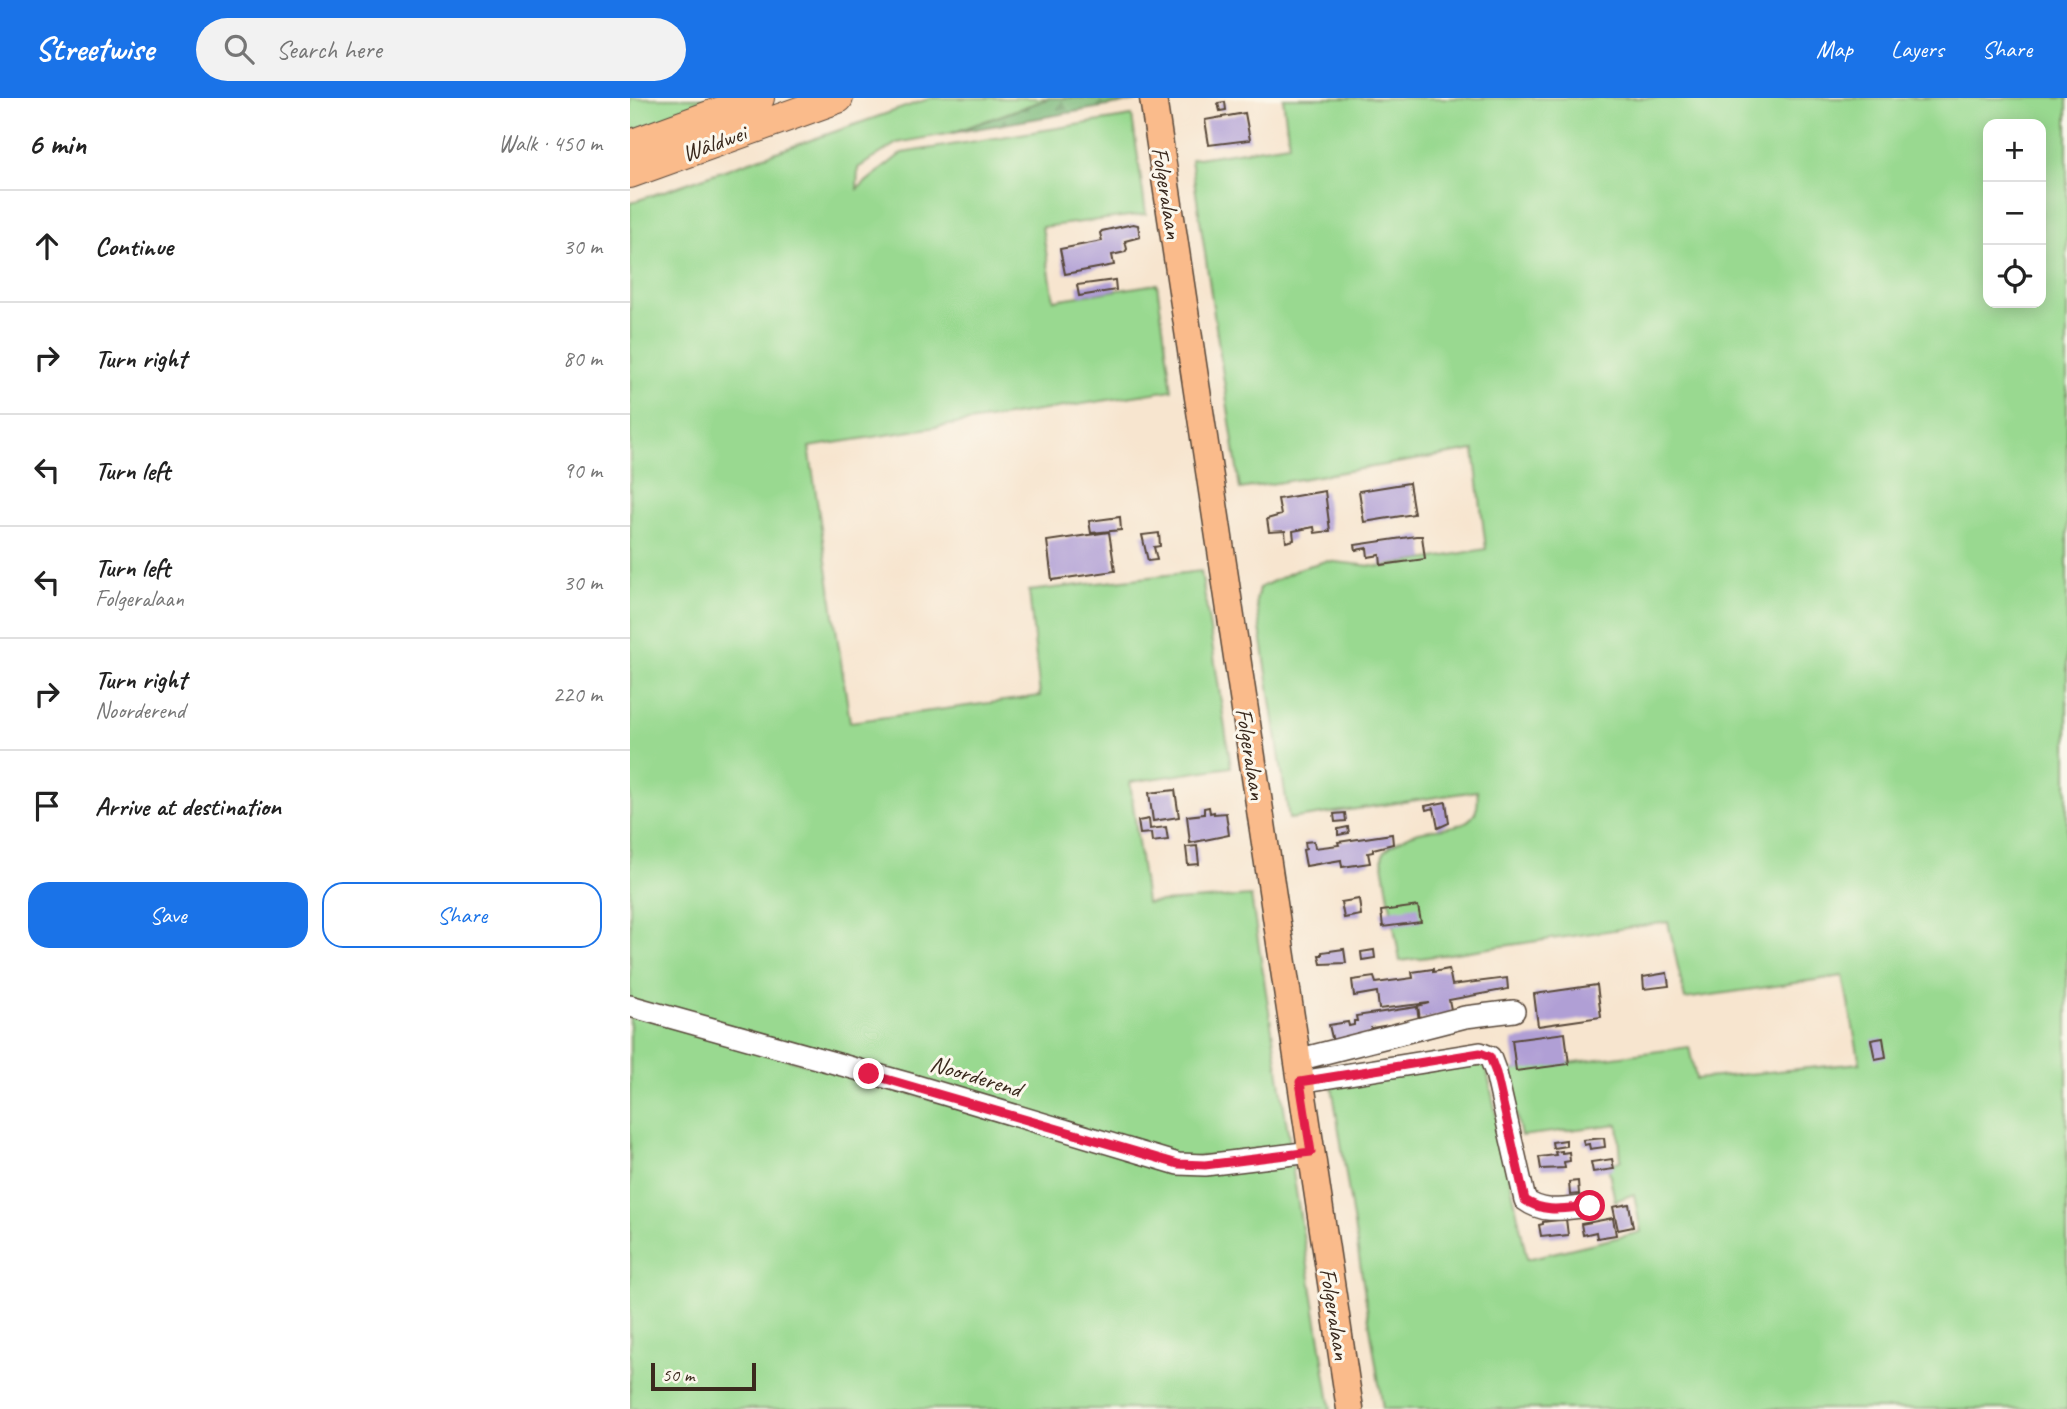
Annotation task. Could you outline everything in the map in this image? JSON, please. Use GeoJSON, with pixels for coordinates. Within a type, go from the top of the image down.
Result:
{"type":"FeatureCollection","features":[{"type":"Feature","properties":{"kind":"highway","name":"Wâldwei"},"geometry":{"type":"LineString","coordinates":[[630,145],[759,98]]}},
{"type":"Feature","properties":{"kind":"highway","name":"Wâldwei"},"geometry":{"type":"LineString","coordinates":[[630,173],[838,98]]}},
{"type":"Feature","properties":{"kind":"main road","name":"Folgeralaan"},"geometry":{"type":"LineString","coordinates":[[1153,98],[1350,1409]]}},
{"type":"Feature","properties":{"kind":"street","name":"Noorderend"},"geometry":{"type":"LineString","coordinates":[[630,1006],[910,1084],[1178,1164],[1205,1165],[1311,1152]]}},
{"type":"Feature","properties":{"kind":"street"},"geometry":{"type":"LineString","coordinates":[[1298,1071],[1465,1017],[1514,1011]]}},
{"type":"Feature","properties":{"kind":"street"},"geometry":{"type":"LineString","coordinates":[[1298,1071],[1480,1053],[1490,1057],[1525,1200],[1536,1208],[1548,1210],[1590,1206]]}},
{"type":"Feature","properties":{"kind":"green space"},"geometry":{"type":"Polygon","coordinates":[[[630,98],[719,98],[630,133],[630,98]]]}},
{"type":"Feature","properties":{"kind":"green space"},"geometry":{"type":"Polygon","coordinates":[[[931,98],[1050,98],[952,133],[897,143],[858,168],[857,189],[902,153],[1132,116],[1146,214],[1042,227],[1054,300],[1157,284],[1172,390],[809,447],[850,722],[1040,696],[1029,591],[1201,571],[1231,767],[1130,782],[1146,903],[1251,896],[1290,1145],[1183,1159],[630,1000],[630,203],[931,98]]]}},
{"type":"Feature","properties":{"kind":"green space"},"geometry":{"type":"Polygon","coordinates":[[[1050,98],[1132,98],[1137,101],[952,133],[1050,98]]]}},
{"type":"Feature","properties":{"kind":"green space"},"geometry":{"type":"Polygon","coordinates":[[[1283,98],[2067,98],[2067,1409],[1383,1409],[1332,1086],[1485,1062],[1527,1259],[1641,1232],[1634,1194],[1615,1201],[1608,1166],[1621,1160],[1618,1124],[1521,1136],[1507,1071],[1689,1047],[1696,1079],[1860,1063],[1843,976],[1685,999],[1668,922],[1400,961],[1382,858],[1384,851],[1414,834],[1451,827],[1469,820],[1475,814],[1478,804],[1477,791],[1289,819],[1256,601],[1259,588],[1301,568],[1326,561],[1381,567],[1486,549],[1474,450],[1240,489],[1191,159],[1289,144],[1283,98]]]}},
{"type":"Feature","properties":{"kind":"green space"},"geometry":{"type":"Polygon","coordinates":[[[630,1014],[1183,1171],[1291,1160],[1331,1409],[630,1409],[630,1014]]]}},
{"type":"Feature","properties":{"kind":"building"},"geometry":{"type":"Polygon","coordinates":[[[1225,102],[1226,110],[1220,111],[1218,103],[1225,102]]]}},
{"type":"Feature","properties":{"kind":"building"},"geometry":{"type":"Polygon","coordinates":[[[1245,113],[1250,140],[1209,145],[1205,120],[1245,113]]]}},
{"type":"Feature","properties":{"kind":"building"},"geometry":{"type":"Polygon","coordinates":[[[1138,225],[1140,237],[1125,241],[1125,252],[1112,255],[1114,265],[1065,274],[1060,249],[1102,241],[1102,231],[1138,225]]]}},
{"type":"Feature","properties":{"kind":"building"},"geometry":{"type":"Polygon","coordinates":[[[1115,280],[1116,290],[1079,296],[1077,285],[1115,280]]]}},
{"type":"Feature","properties":{"kind":"building"},"geometry":{"type":"Polygon","coordinates":[[[1409,483],[1414,514],[1364,522],[1359,491],[1409,483]]]}},
{"type":"Feature","properties":{"kind":"building"},"geometry":{"type":"Polygon","coordinates":[[[1325,491],[1330,531],[1315,533],[1314,527],[1293,531],[1294,540],[1286,542],[1285,531],[1269,532],[1267,519],[1281,515],[1278,499],[1325,491]]]}},
{"type":"Feature","properties":{"kind":"building"},"geometry":{"type":"Polygon","coordinates":[[[1120,517],[1121,530],[1091,533],[1089,521],[1120,517]]]}},
{"type":"Feature","properties":{"kind":"building"},"geometry":{"type":"Polygon","coordinates":[[[1109,532],[1115,571],[1052,580],[1047,541],[1109,532]]]}},
{"type":"Feature","properties":{"kind":"building"},"geometry":{"type":"Polygon","coordinates":[[[1159,533],[1160,546],[1154,547],[1157,560],[1148,561],[1142,535],[1159,533]]]}},
{"type":"Feature","properties":{"kind":"building"},"geometry":{"type":"Polygon","coordinates":[[[1422,536],[1425,559],[1381,565],[1380,555],[1368,557],[1367,548],[1356,550],[1355,545],[1422,536]]]}},
{"type":"Feature","properties":{"kind":"building"},"geometry":{"type":"Polygon","coordinates":[[[1175,790],[1179,817],[1153,821],[1149,793],[1175,790]]]}},
{"type":"Feature","properties":{"kind":"building"},"geometry":{"type":"Polygon","coordinates":[[[1446,802],[1449,823],[1438,828],[1434,808],[1426,810],[1425,806],[1446,802]]]}},
{"type":"Feature","properties":{"kind":"building"},"geometry":{"type":"Polygon","coordinates":[[[1209,807],[1210,813],[1226,813],[1229,835],[1190,843],[1187,816],[1204,814],[1204,808],[1209,807]]]}},
{"type":"Feature","properties":{"kind":"building"},"geometry":{"type":"Polygon","coordinates":[[[1345,813],[1346,821],[1335,822],[1334,814],[1345,813]]]}},
{"type":"Feature","properties":{"kind":"building"},"geometry":{"type":"Polygon","coordinates":[[[1149,819],[1150,829],[1166,827],[1168,840],[1152,842],[1151,833],[1140,834],[1138,821],[1149,819]]]}},
{"type":"Feature","properties":{"kind":"building"},"geometry":{"type":"Polygon","coordinates":[[[1348,827],[1349,833],[1338,835],[1338,829],[1348,827]]]}},
{"type":"Feature","properties":{"kind":"building"},"geometry":{"type":"Polygon","coordinates":[[[1392,834],[1393,844],[1368,853],[1370,863],[1342,867],[1341,860],[1306,866],[1303,850],[1306,849],[1305,842],[1314,841],[1315,848],[1392,834]]]}},
{"type":"Feature","properties":{"kind":"building"},"geometry":{"type":"Polygon","coordinates":[[[1197,846],[1199,864],[1188,865],[1186,847],[1197,846]]]}},
{"type":"Feature","properties":{"kind":"building"},"geometry":{"type":"Polygon","coordinates":[[[1359,899],[1361,915],[1344,918],[1341,902],[1359,899]]]}},
{"type":"Feature","properties":{"kind":"building"},"geometry":{"type":"Polygon","coordinates":[[[1418,906],[1421,922],[1383,927],[1381,911],[1418,906]]]}},
{"type":"Feature","properties":{"kind":"building"},"geometry":{"type":"Polygon","coordinates":[[[1344,949],[1346,963],[1321,964],[1319,955],[1322,955],[1322,952],[1344,949]]]}},
{"type":"Feature","properties":{"kind":"building"},"geometry":{"type":"Polygon","coordinates":[[[1374,950],[1375,958],[1362,960],[1361,952],[1374,950]]]}},
{"type":"Feature","properties":{"kind":"building"},"geometry":{"type":"Polygon","coordinates":[[[1433,969],[1433,972],[1449,969],[1452,985],[1507,978],[1508,989],[1449,1000],[1452,1014],[1420,1020],[1418,1006],[1429,1003],[1379,1009],[1377,992],[1354,996],[1352,980],[1374,977],[1376,983],[1413,978],[1412,972],[1433,969]]]}},
{"type":"Feature","properties":{"kind":"building"},"geometry":{"type":"Polygon","coordinates":[[[1667,973],[1669,986],[1644,989],[1643,977],[1667,973]]]}},
{"type":"Feature","properties":{"kind":"building"},"geometry":{"type":"Polygon","coordinates":[[[1597,985],[1601,1017],[1538,1026],[1534,994],[1597,985]]]}},
{"type":"Feature","properties":{"kind":"building"},"geometry":{"type":"Polygon","coordinates":[[[1417,1007],[1419,1020],[1371,1028],[1371,1034],[1333,1042],[1329,1025],[1348,1022],[1349,1026],[1354,1025],[1356,1016],[1417,1007]]]}},
{"type":"Feature","properties":{"kind":"building"},"geometry":{"type":"Polygon","coordinates":[[[1565,1033],[1569,1064],[1516,1071],[1512,1040],[1565,1033]]]}},
{"type":"Feature","properties":{"kind":"building"},"geometry":{"type":"Polygon","coordinates":[[[1883,1038],[1886,1057],[1875,1059],[1871,1040],[1883,1038]]]}},
{"type":"Feature","properties":{"kind":"building"},"geometry":{"type":"Polygon","coordinates":[[[1604,1138],[1605,1147],[1590,1149],[1589,1144],[1584,1145],[1583,1140],[1604,1138]]]}},
{"type":"Feature","properties":{"kind":"building"},"geometry":{"type":"Polygon","coordinates":[[[1566,1140],[1566,1146],[1553,1148],[1552,1142],[1566,1140]]]}},
{"type":"Feature","properties":{"kind":"building"},"geometry":{"type":"Polygon","coordinates":[[[1555,1152],[1569,1152],[1570,1161],[1564,1162],[1565,1168],[1541,1169],[1539,1157],[1556,1155],[1555,1152]]]}},
{"type":"Feature","properties":{"kind":"building"},"geometry":{"type":"Polygon","coordinates":[[[1612,1159],[1614,1169],[1593,1172],[1591,1162],[1612,1159]]]}},
{"type":"Feature","properties":{"kind":"building"},"geometry":{"type":"Polygon","coordinates":[[[1578,1181],[1579,1194],[1570,1195],[1569,1182],[1578,1181]]]}},
{"type":"Feature","properties":{"kind":"building"},"geometry":{"type":"Polygon","coordinates":[[[1629,1204],[1633,1227],[1618,1230],[1613,1207],[1629,1204]]]}},
{"type":"Feature","properties":{"kind":"building"},"geometry":{"type":"Polygon","coordinates":[[[1613,1218],[1616,1235],[1597,1238],[1596,1232],[1583,1235],[1581,1224],[1613,1218]]]}},
{"type":"Feature","properties":{"kind":"building"},"geometry":{"type":"Polygon","coordinates":[[[1566,1219],[1568,1235],[1541,1236],[1539,1225],[1543,1222],[1566,1219]]]}},
{"type":"Feature","properties":{"kind":"route"},"geometry":{"type":"LineString","coordinates":[[869,1074],[1178,1164],[1205,1165],[1311,1152],[1300,1082],[1480,1053],[1490,1057],[1496,1073],[1525,1200],[1536,1208],[1548,1210],[1590,1206]]}}]}
